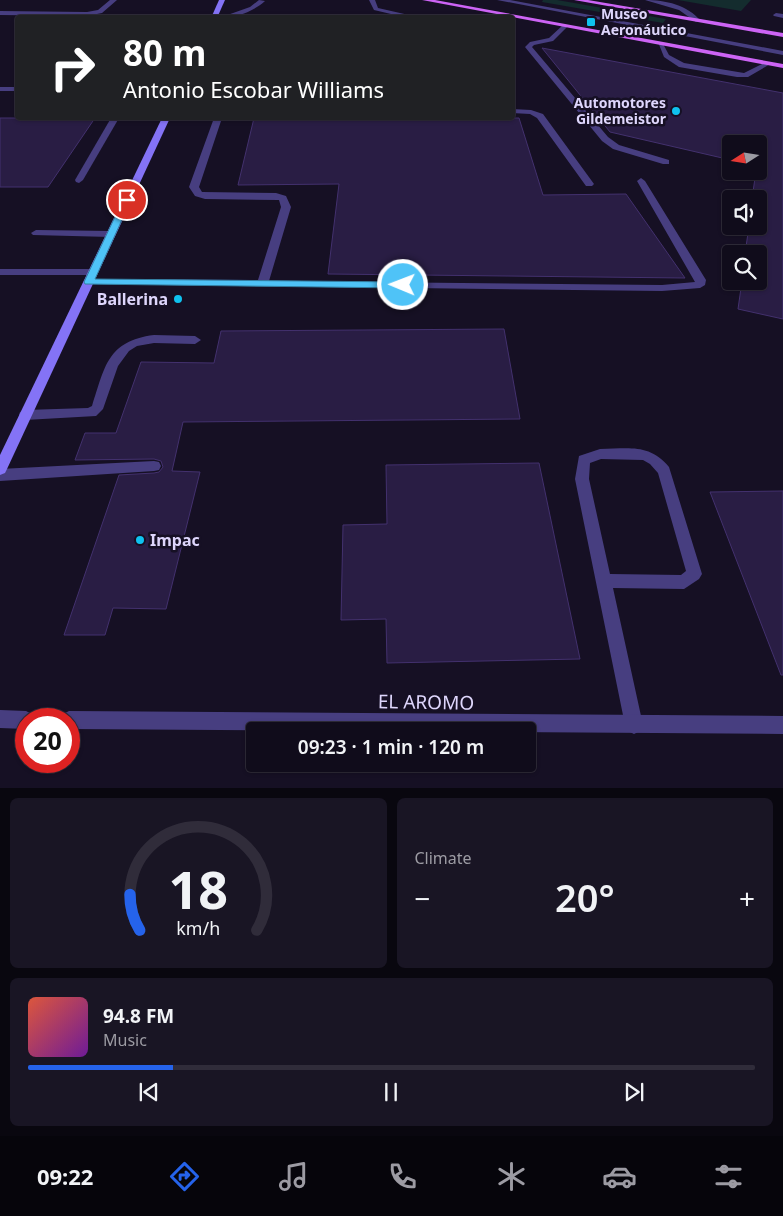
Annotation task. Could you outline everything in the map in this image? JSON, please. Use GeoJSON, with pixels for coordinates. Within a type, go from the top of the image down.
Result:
{"type":"FeatureCollection","features":[{"type":"Feature","properties":{"kind":"main road"},"geometry":{"type":"LineString","coordinates":[[425,0],[500,15]]}},
{"type":"Feature","properties":{"kind":"main road"},"geometry":{"type":"LineString","coordinates":[[577,0],[783,35]]}},
{"type":"Feature","properties":{"kind":"main road"},"geometry":{"type":"LineString","coordinates":[[515,18],[783,66]]}},
{"type":"Feature","properties":{"kind":"street"},"geometry":{"type":"LineString","coordinates":[[0,13],[87,14],[100,12],[114,0]]}},
{"type":"Feature","properties":{"kind":"street"},"geometry":{"type":"LineString","coordinates":[[215,15],[222,0]]}},
{"type":"Feature","properties":{"kind":"street"},"geometry":{"type":"LineString","coordinates":[[372,0],[376,9],[405,15]]}},
{"type":"Feature","properties":{"kind":"street"},"geometry":{"type":"LineString","coordinates":[[500,0],[783,53]]}},
{"type":"Feature","properties":{"kind":"street"},"geometry":{"type":"LineString","coordinates":[[520,0],[653,23],[783,49]]}},
{"type":"Feature","properties":{"kind":"street"},"geometry":{"type":"LineString","coordinates":[[526,0],[549,5]]}},
{"type":"Feature","properties":{"kind":"street"},"geometry":{"type":"LineString","coordinates":[[648,0],[681,7],[689,11],[698,21]]}},
{"type":"Feature","properties":{"kind":"street"},"geometry":{"type":"LineString","coordinates":[[231,15],[252,8],[262,1]]}},
{"type":"Feature","properties":{"kind":"street"},"geometry":{"type":"LineString","coordinates":[[776,14],[783,16]]}},
{"type":"Feature","properties":{"kind":"street"},"geometry":{"type":"LineString","coordinates":[[544,48],[565,26]]}},
{"type":"Feature","properties":{"kind":"street"},"geometry":{"type":"LineString","coordinates":[[552,40],[532,43],[528,47],[605,139],[616,147],[666,162]]}},
{"type":"Feature","properties":{"kind":"street"},"geometry":{"type":"LineString","coordinates":[[660,43],[666,56],[682,65],[745,75],[768,63]]}},
{"type":"Feature","properties":{"kind":"street"},"geometry":{"type":"LineString","coordinates":[[0,89],[15,89]]}},
{"type":"Feature","properties":{"kind":"street"},"geometry":{"type":"LineString","coordinates":[[515,111],[531,112],[540,116],[589,184]]}},
{"type":"Feature","properties":{"kind":"street"},"geometry":{"type":"LineString","coordinates":[[79,180],[114,120]]}},
{"type":"Feature","properties":{"kind":"street"},"geometry":{"type":"LineString","coordinates":[[0,470],[4,455],[26,415],[165,120]]}},
{"type":"Feature","properties":{"kind":"street"},"geometry":{"type":"LineString","coordinates":[[217,120],[194,187],[198,194],[276,196],[283,198],[285,201],[286,207],[263,283]]}},
{"type":"Feature","properties":{"kind":"street"},"geometry":{"type":"LineString","coordinates":[[0,272],[263,283],[662,288],[700,285],[701,280],[641,181]]}},
{"type":"Feature","properties":{"kind":"street"},"geometry":{"type":"LineString","coordinates":[[36,233],[112,234]]}},
{"type":"Feature","properties":{"kind":"street"},"geometry":{"type":"LineString","coordinates":[[26,415],[90,413],[97,409],[118,354],[134,343],[146,340],[195,340]]}},
{"type":"Feature","properties":{"kind":"street"},"geometry":{"type":"LineString","coordinates":[[603,580],[684,582],[694,574],[664,471],[655,460],[646,455],[600,454],[584,460],[582,478],[603,580],[634,725]]}},
{"type":"Feature","properties":{"kind":"street"},"geometry":{"type":"LineString","coordinates":[[0,475],[154,466]]}},
{"type":"Feature","properties":{"kind":"street"},"geometry":{"type":"LineString","coordinates":[[0,719],[15,720]]}},
{"type":"Feature","properties":{"kind":"street","name":"EL AROMO"},"geometry":{"type":"LineString","coordinates":[[80,720],[783,725]]}},
{"type":"Feature","properties":{"kind":"green space"},"geometry":{"type":"Polygon","coordinates":[[[543,0],[557,0],[666,19],[663,23],[542,2],[543,0]]]}},
{"type":"Feature","properties":{"kind":"green space"},"geometry":{"type":"Polygon","coordinates":[[[678,0],[751,0],[741,11],[678,0]]]}},
{"type":"Feature","properties":{"kind":"building","name":"Automotores Gildemeistor"},"geometry":{"type":"Polygon","coordinates":[[[542,48],[783,93],[783,319],[738,309],[741,290],[767,290],[767,245],[746,245],[748,235],[767,235],[767,190],[753,190],[755,180],[768,180],[768,135],[722,135],[722,158],[610,132],[542,48]]]}},
{"type":"Feature","properties":{"kind":"building"},"geometry":{"type":"Polygon","coordinates":[[[0,118],[15,118],[15,120],[94,120],[48,187],[0,187],[0,118]]]}},
{"type":"Feature","properties":{"kind":"building"},"geometry":{"type":"Polygon","coordinates":[[[515,118],[519,118],[543,195],[626,194],[685,278],[328,274],[339,184],[238,185],[254,120],[515,120],[515,118]]]}},
{"type":"Feature","properties":{"kind":"building"},"geometry":{"type":"Polygon","coordinates":[[[504,329],[520,419],[183,422],[172,471],[200,472],[166,609],[113,608],[105,635],[64,635],[119,475],[154,473],[159,472],[163,467],[161,461],[154,459],[75,460],[85,433],[116,433],[141,362],[214,363],[221,331],[504,329]]]}},
{"type":"Feature","properties":{"kind":"building"},"geometry":{"type":"Polygon","coordinates":[[[539,463],[580,659],[387,663],[386,619],[341,620],[343,525],[387,524],[386,465],[539,463]]]}},
{"type":"Feature","properties":{"kind":"building"},"geometry":{"type":"Polygon","coordinates":[[[783,491],[783,675],[781,675],[710,492],[783,491]]]}},
{"type":"Feature","properties":{"kind":"place","name":"Museo Aeronáutico"},"geometry":{"type":"Point","coordinates":[591,22]}},
{"type":"Feature","properties":{"kind":"place","name":"Automotores Gildemeistor"},"geometry":{"type":"Point","coordinates":[676,111]}},
{"type":"Feature","properties":{"kind":"place","name":"Ballerina"},"geometry":{"type":"Point","coordinates":[178,299]}},
{"type":"Feature","properties":{"kind":"place","name":"Impac"},"geometry":{"type":"Point","coordinates":[140,540]}},
{"type":"Feature","properties":{"kind":"route"},"geometry":{"type":"LineString","coordinates":[[127,200],[89,282],[403,285]]}}]}
